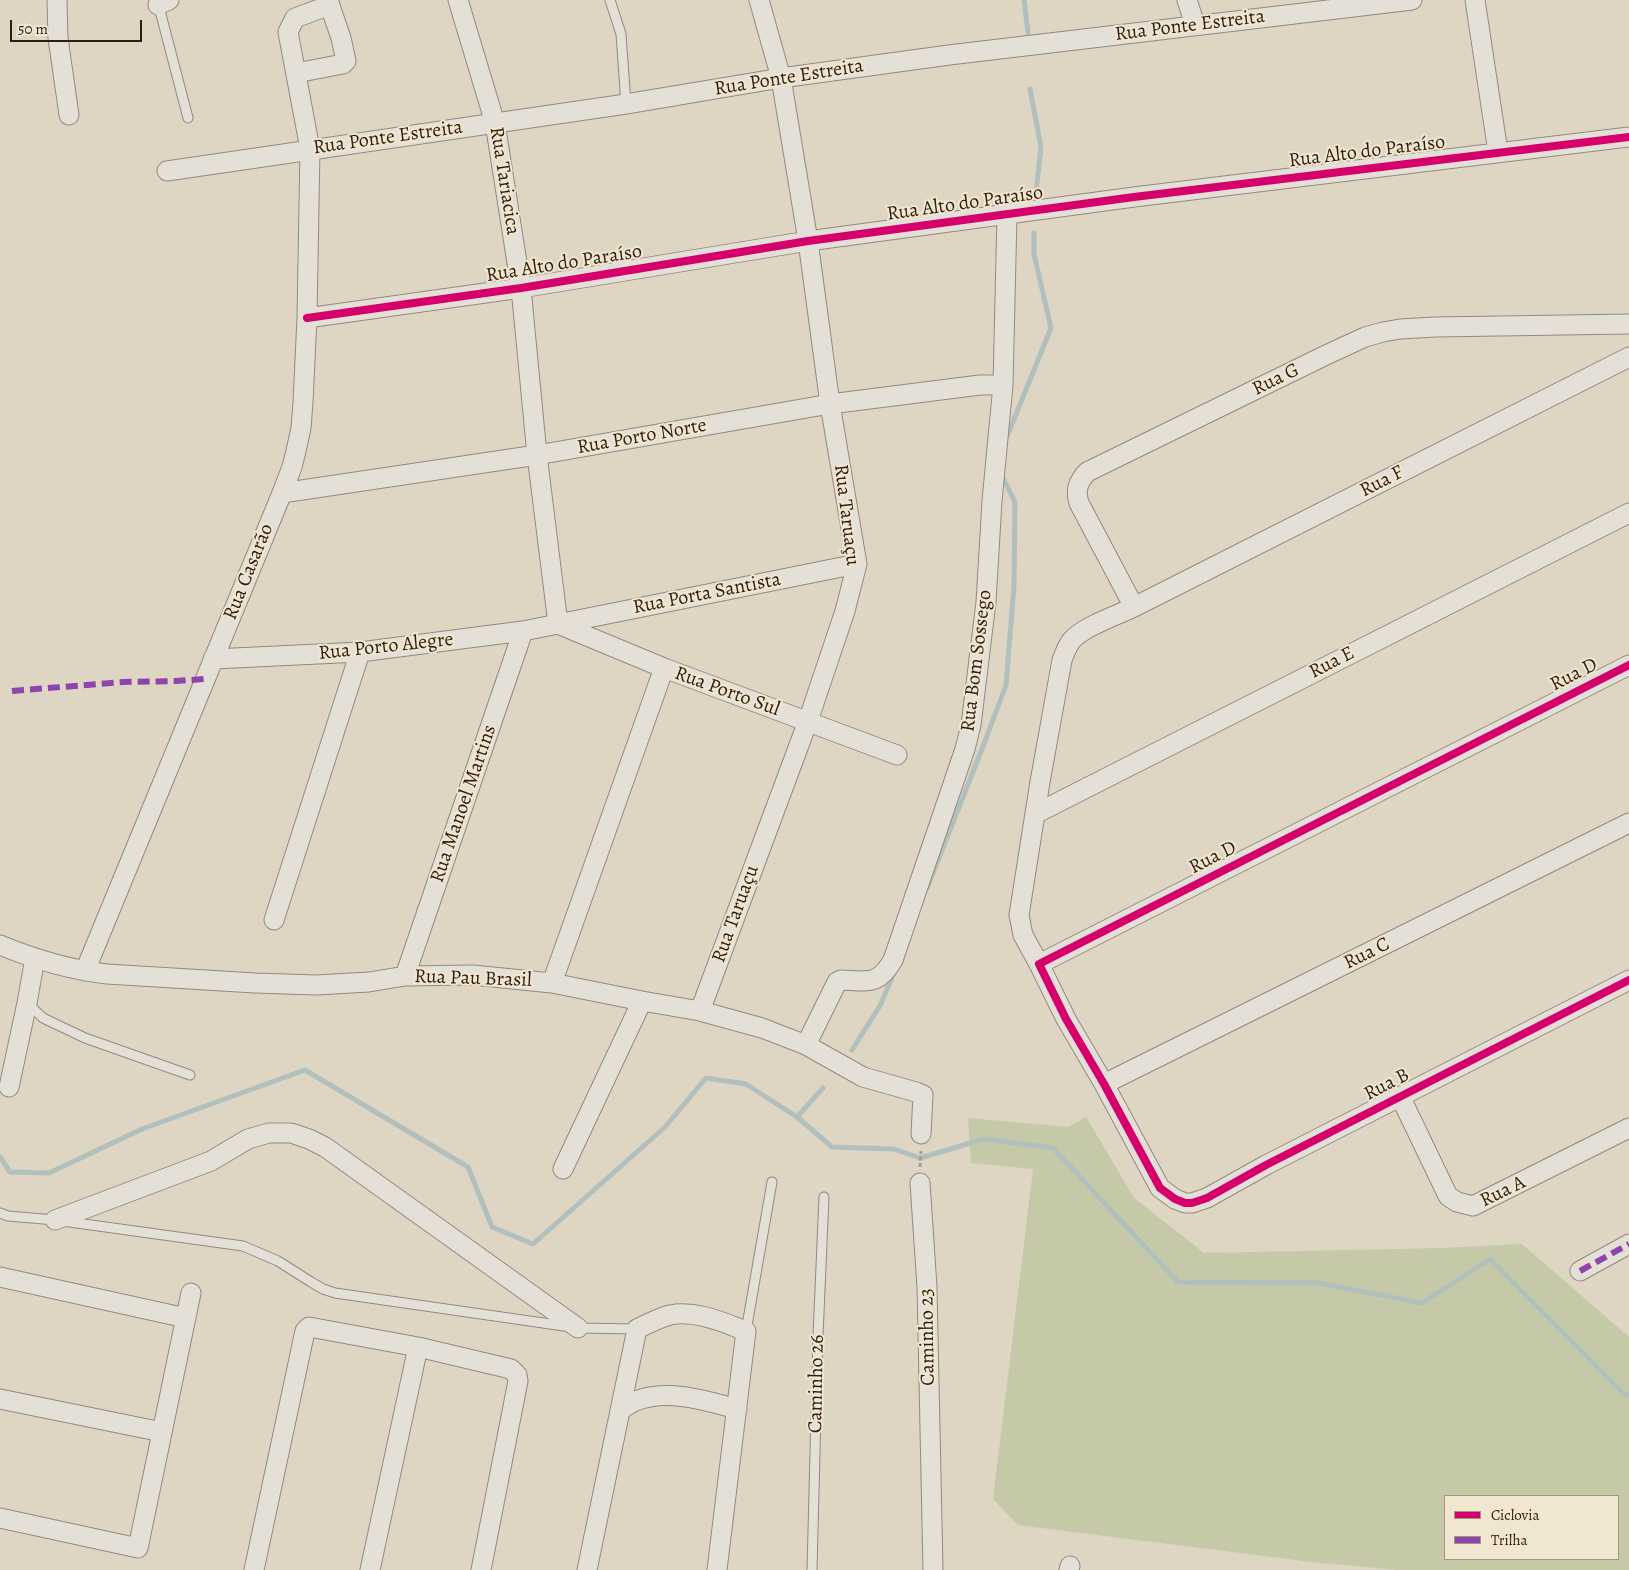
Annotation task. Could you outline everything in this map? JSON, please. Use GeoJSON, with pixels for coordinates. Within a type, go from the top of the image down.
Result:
{"type":"FeatureCollection","features":[{"type":"Feature","properties":{"kind":"street"},"geometry":{"type":"LineString","coordinates":[[57,0],[58,38],[69,115]]}},
{"type":"Feature","properties":{"kind":"street","name":"Rua Tariacica"},"geometry":{"type":"LineString","coordinates":[[458,0],[495,123],[521,288],[537,455],[558,624]]}},
{"type":"Feature","properties":{"kind":"street","name":"Rua Taruaçu"},"geometry":{"type":"LineString","coordinates":[[700,1011],[808,721],[846,611],[857,564],[830,404],[808,241],[781,78],[759,0]]}},
{"type":"Feature","properties":{"kind":"street"},"geometry":{"type":"LineString","coordinates":[[1187,0],[1195,25]]}},
{"type":"Feature","properties":{"kind":"street","name":"Rua Ponte Estreita"},"geometry":{"type":"LineString","coordinates":[[167,171],[626,104],[781,78],[959,53],[1195,25],[1326,5],[1412,0]]}},
{"type":"Feature","properties":{"kind":"street"},"geometry":{"type":"LineString","coordinates":[[1475,0],[1498,152]]}},
{"type":"Feature","properties":{"kind":"street"},"geometry":{"type":"LineString","coordinates":[[296,73],[343,64],[346,61],[341,38],[329,3]]}},
{"type":"Feature","properties":{"kind":"street","name":"Rua Casarão"},"geometry":{"type":"LineString","coordinates":[[85,971],[292,468],[300,428],[307,318],[310,149],[288,36],[290,25],[295,18],[329,3]]}},
{"type":"Feature","properties":{"kind":"street","name":"Rua Alto do Paraíso"},"geometry":{"type":"LineString","coordinates":[[307,318],[521,288],[808,241],[1134,197],[1629,137]]}},
{"type":"Feature","properties":{"kind":"street","name":"Rua Bom Sossego"},"geometry":{"type":"LineString","coordinates":[[806,1045],[837,982],[841,980],[875,980],[884,974],[893,960],[965,748],[971,725],[986,602],[992,501],[1003,385],[1007,215]]}},
{"type":"Feature","properties":{"kind":"street","name":"Rua G"},"geometry":{"type":"LineString","coordinates":[[1134,608],[1079,503],[1076,491],[1080,479],[1087,472],[1324,356],[1365,337],[1383,332],[1435,327],[1629,324]]}},
{"type":"Feature","properties":{"kind":"street","name":"Rua F"},"geometry":{"type":"LineString","coordinates":[[1134,608],[1629,357]]}},
{"type":"Feature","properties":{"kind":"street","name":"Rua Porto Norte"},"geometry":{"type":"LineString","coordinates":[[282,493],[537,455],[830,404],[980,385],[1003,385]]}},
{"type":"Feature","properties":{"kind":"street","name":"Rua E"},"geometry":{"type":"LineString","coordinates":[[1035,814],[1629,513]]}},
{"type":"Feature","properties":{"kind":"street","name":"Rua Porta Santista"},"geometry":{"type":"LineString","coordinates":[[558,624],[857,564]]}},
{"type":"Feature","properties":{"kind":"street"},"geometry":{"type":"LineString","coordinates":[[1104,1084],[1066,1019],[1023,935],[1019,915],[1062,660],[1066,648],[1073,639],[1084,631],[1134,608]]}},
{"type":"Feature","properties":{"kind":"street","name":"Rua Porto Alegre"},"geometry":{"type":"LineString","coordinates":[[213,659],[360,652],[523,631],[558,624]]}},
{"type":"Feature","properties":{"kind":"street","name":"Rua Porto Sul"},"geometry":{"type":"LineString","coordinates":[[558,624],[664,668],[897,755]]}},
{"type":"Feature","properties":{"kind":"street","name":"Rua Manoel Martins"},"geometry":{"type":"LineString","coordinates":[[404,976],[523,631]]}},
{"type":"Feature","properties":{"kind":"street"},"geometry":{"type":"LineString","coordinates":[[274,920],[360,652]]}},
{"type":"Feature","properties":{"kind":"street","name":"Rua D"},"geometry":{"type":"LineString","coordinates":[[1039,964],[1629,665]]}},
{"type":"Feature","properties":{"kind":"street"},"geometry":{"type":"LineString","coordinates":[[552,983],[664,668]]}},
{"type":"Feature","properties":{"kind":"street","name":"Rua C"},"geometry":{"type":"LineString","coordinates":[[1104,1084],[1629,823]]}},
{"type":"Feature","properties":{"kind":"street","name":"Rua Pau Brasil"},"geometry":{"type":"LineString","coordinates":[[0,945],[35,958],[85,971],[255,983],[316,985],[369,982],[404,976],[473,975],[552,983],[642,1002],[700,1011],[762,1028],[806,1045],[863,1077],[916,1092],[923,1096],[921,1134]]}},
{"type":"Feature","properties":{"kind":"street"},"geometry":{"type":"LineString","coordinates":[[9,1087],[35,958]]}},
{"type":"Feature","properties":{"kind":"street","name":"Rua B"},"geometry":{"type":"LineString","coordinates":[[1104,1084],[1160,1188],[1174,1199],[1185,1203],[1192,1203],[1206,1198],[1266,1165],[1629,980]]}},
{"type":"Feature","properties":{"kind":"street"},"geometry":{"type":"LineString","coordinates":[[563,1169],[642,1002]]}},
{"type":"Feature","properties":{"kind":"street","name":"Rua A"},"geometry":{"type":"LineString","coordinates":[[1400,1096],[1448,1196],[1456,1202],[1472,1206],[1629,1128]]}},
{"type":"Feature","properties":{"kind":"street"},"geometry":{"type":"LineString","coordinates":[[55,1220],[210,1161],[248,1139],[269,1132],[291,1134],[309,1139],[326,1147],[578,1328]]}},
{"type":"Feature","properties":{"kind":"street","name":"Caminho 23"},"geometry":{"type":"LineString","coordinates":[[920,1183],[927,1287],[933,1570]]}},
{"type":"Feature","properties":{"kind":"street"},"geometry":{"type":"LineString","coordinates":[[1580,1271],[1626,1249]]}},
{"type":"Feature","properties":{"kind":"street"},"geometry":{"type":"LineString","coordinates":[[0,1277],[186,1318]]}},
{"type":"Feature","properties":{"kind":"street"},"geometry":{"type":"LineString","coordinates":[[0,1518],[138,1548],[191,1293]]}},
{"type":"Feature","properties":{"kind":"street"},"geometry":{"type":"LineString","coordinates":[[587,1570],[637,1329],[669,1315],[688,1314],[712,1318],[746,1331],[717,1570]]}},
{"type":"Feature","properties":{"kind":"street"},"geometry":{"type":"LineString","coordinates":[[254,1570],[306,1329],[312,1327],[418,1347],[511,1369],[517,1375],[518,1380],[481,1570]]}},
{"type":"Feature","properties":{"kind":"street"},"geometry":{"type":"LineString","coordinates":[[370,1570],[418,1347]]}},
{"type":"Feature","properties":{"kind":"street"},"geometry":{"type":"LineString","coordinates":[[620,1410],[632,1402],[659,1395],[685,1397],[736,1409]]}},
{"type":"Feature","properties":{"kind":"street"},"geometry":{"type":"LineString","coordinates":[[0,1399],[162,1432]]}},
{"type":"Feature","properties":{"kind":"lane"},"geometry":{"type":"LineString","coordinates":[[610,0],[620,34],[626,104]]}},
{"type":"Feature","properties":{"kind":"lane"},"geometry":{"type":"LineString","coordinates":[[161,2],[188,118]]}},
{"type":"Feature","properties":{"kind":"lane"},"geometry":{"type":"LineString","coordinates":[[27,1003],[43,1018],[85,1038],[190,1075]]}},
{"type":"Feature","properties":{"kind":"lane"},"geometry":{"type":"LineString","coordinates":[[746,1331],[772,1182]]}},
{"type":"Feature","properties":{"kind":"lane","name":"Caminho 26"},"geometry":{"type":"LineString","coordinates":[[812,1570],[818,1336],[824,1197]]}},
{"type":"Feature","properties":{"kind":"lane"},"geometry":{"type":"LineString","coordinates":[[0,1213],[8,1216],[55,1220],[244,1246],[278,1261],[323,1289],[336,1293],[578,1328],[637,1329]]}},
{"type":"Feature","properties":{"kind":"path"},"geometry":{"type":"LineString","coordinates":[[920,1183],[921,1134]]}},
{"type":"Feature","properties":{"kind":"green space"},"geometry":{"type":"Polygon","coordinates":[[[1086,1117],[1134,1198],[1204,1253],[1442,1248],[1522,1244],[1629,1337],[1629,1570],[1397,1570],[1312,1562],[1018,1525],[993,1499],[1033,1169],[971,1163],[968,1118],[1068,1127],[1086,1117]]]}},
{"type":"Feature","properties":{"kind":"waterway"},"geometry":{"type":"LineString","coordinates":[[1024,0],[1029,41]]}},
{"type":"Feature","properties":{"kind":"waterway"},"geometry":{"type":"LineString","coordinates":[[1030,89],[1041,147],[1036,192]]}},
{"type":"Feature","properties":{"kind":"waterway"},"geometry":{"type":"LineString","coordinates":[[1006,439],[1051,328],[1034,254],[1034,233]]}},
{"type":"Feature","properties":{"kind":"waterway"},"geometry":{"type":"LineString","coordinates":[[927,888],[1006,685],[1014,586],[1015,502],[1001,474]]}},
{"type":"Feature","properties":{"kind":"waterway"},"geometry":{"type":"LineString","coordinates":[[852,1050],[881,1004],[894,972]]}},
{"type":"Feature","properties":{"kind":"waterway"},"geometry":{"type":"LineString","coordinates":[[0,1157],[10,1172],[49,1173],[142,1129],[305,1070],[468,1167],[492,1227],[533,1244],[665,1127],[706,1078],[746,1084],[797,1117],[832,1147],[894,1149],[920,1158],[984,1139],[1053,1148],[1178,1282],[1318,1283],[1422,1303],[1490,1259],[1625,1395],[1629,1395]]}},
{"type":"Feature","properties":{"kind":"waterway"},"geometry":{"type":"LineString","coordinates":[[797,1117],[823,1088]]}},
{"type":"Feature","properties":{"kind":"marked path"},"geometry":{"type":"LineString","coordinates":[[12,691],[123,682],[205,679]]}},
{"type":"Feature","properties":{"kind":"marked path"},"geometry":{"type":"LineString","coordinates":[[1580,1271],[1629,1244]]}},
{"type":"Feature","properties":{"kind":"cycle path"},"geometry":{"type":"LineString","coordinates":[[307,318],[521,288],[808,241],[1134,197],[1629,137]]}},
{"type":"Feature","properties":{"kind":"cycle path"},"geometry":{"type":"LineString","coordinates":[[1629,665],[1039,964],[1066,1019],[1104,1084],[1160,1188],[1175,1199],[1185,1203],[1192,1203],[1207,1198],[1266,1165],[1629,980]]}}]}
